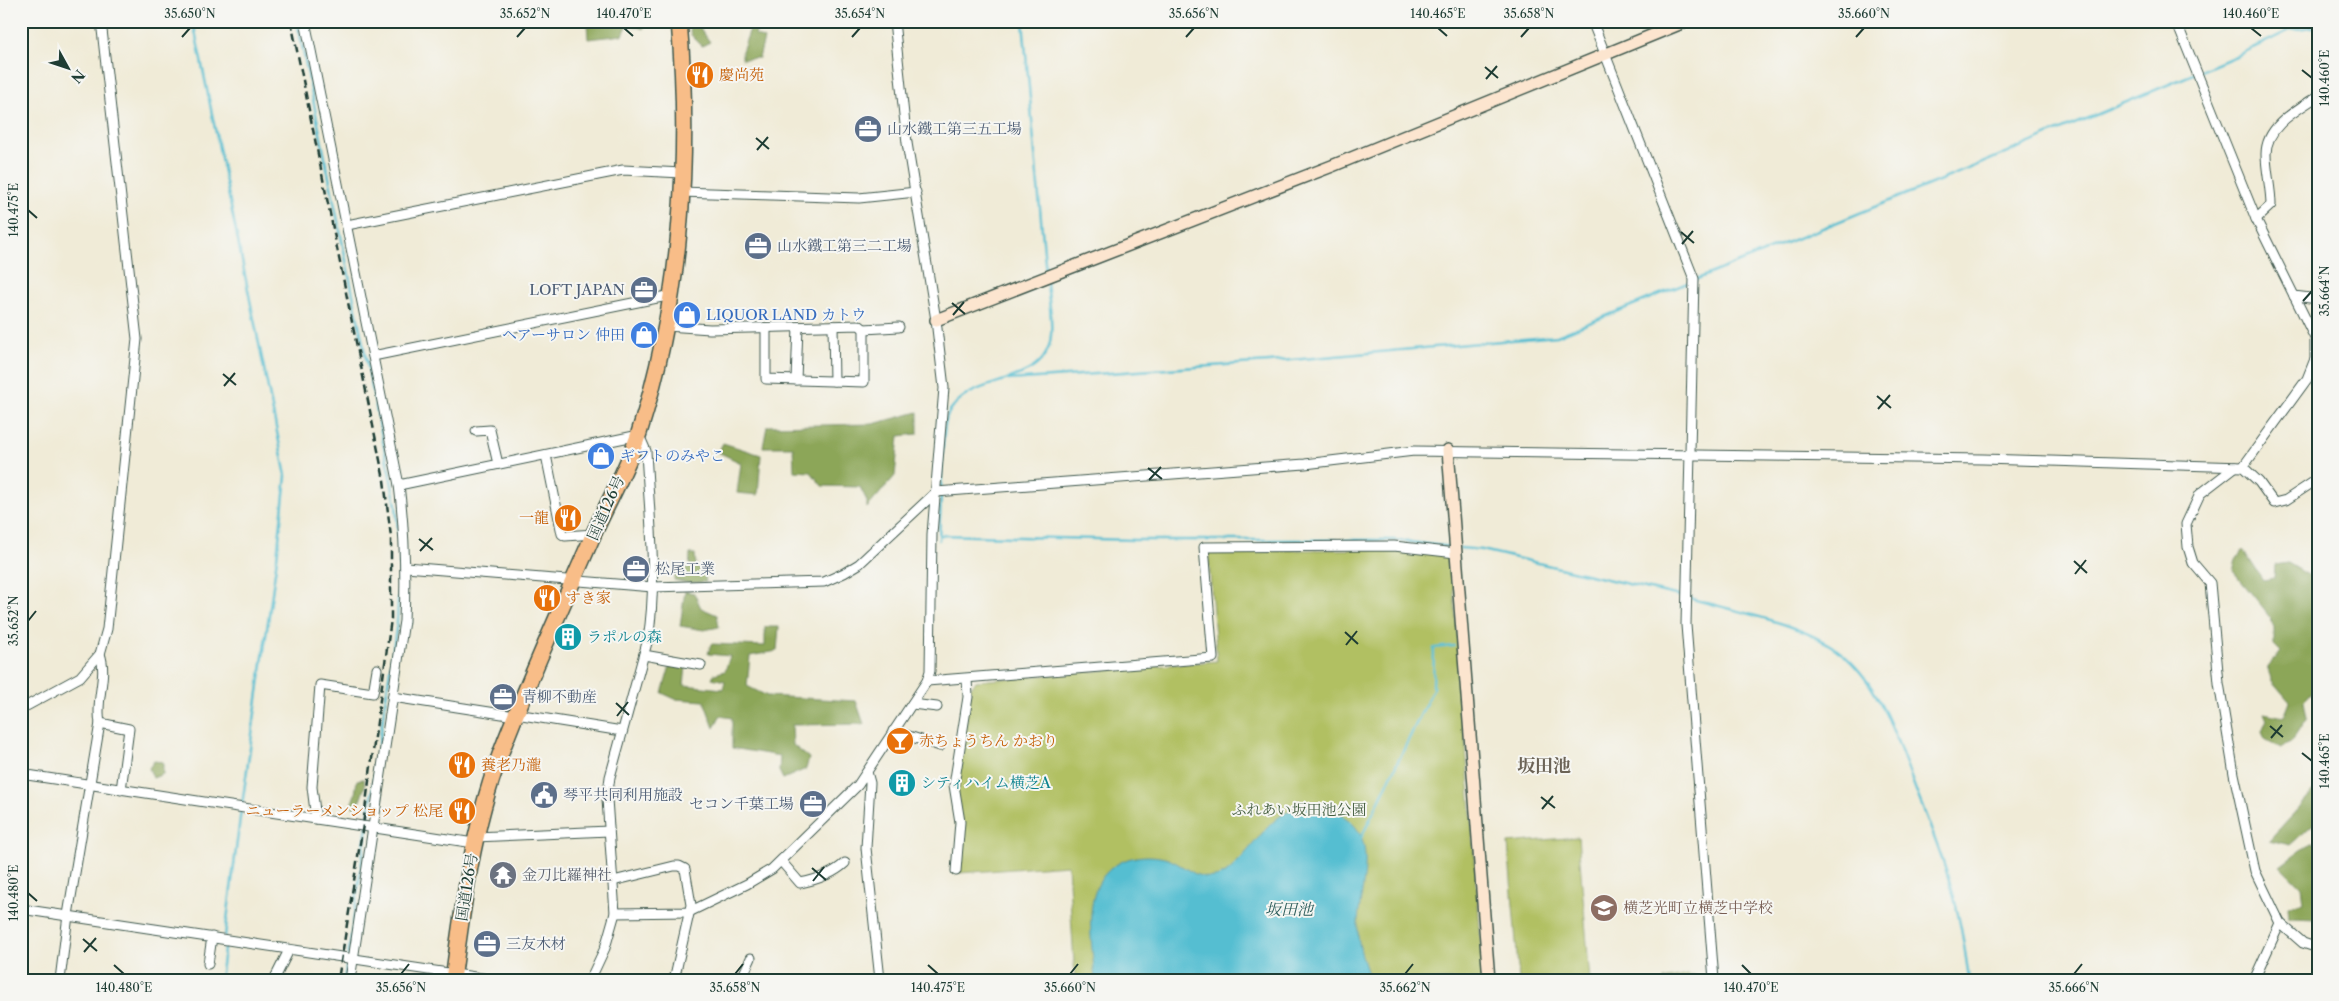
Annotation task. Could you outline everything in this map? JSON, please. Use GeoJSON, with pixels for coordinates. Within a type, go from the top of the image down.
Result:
{"type":"FeatureCollection","features":[{"type":"Feature","properties":{"kind":"highway","name":"国道126号"},"geometry":{"type":"LineString","coordinates":[[453,976],[474,840],[488,787],[516,715],[639,435],[667,326],[672,295],[682,173],[683,125],[679,21]]}},
{"type":"Feature","properties":{"kind":"street"},"geometry":{"type":"LineString","coordinates":[[21,709],[80,677],[100,654],[107,629],[137,339],[102,21]]}},
{"type":"Feature","properties":{"kind":"street"},"geometry":{"type":"LineString","coordinates":[[305,21],[399,486],[406,566],[404,621],[371,826],[350,980]]}},
{"type":"Feature","properties":{"kind":"street"},"geometry":{"type":"LineString","coordinates":[[615,913],[689,912],[760,878],[781,862],[858,785],[927,682],[930,671],[932,534],[944,388],[936,320],[907,143],[894,21]]}},
{"type":"Feature","properties":{"kind":"street"},"geometry":{"type":"LineString","coordinates":[[1592,21],[1694,279],[1686,625],[1714,980]]}},
{"type":"Feature","properties":{"kind":"street"},"geometry":{"type":"LineString","coordinates":[[936,320],[1341,162],[1687,21]]}},
{"type":"Feature","properties":{"kind":"street"},"geometry":{"type":"LineString","coordinates":[[2176,21],[2256,219],[2317,344],[2315,359],[2307,379],[2239,467],[2200,494],[2186,524],[2188,547],[2193,563],[2210,583],[2219,683],[2234,774],[2255,871],[2280,924],[2304,943],[2318,948]]}},
{"type":"Feature","properties":{"kind":"street"},"geometry":{"type":"LineString","coordinates":[[2256,219],[2271,205],[2266,153],[2273,131],[2286,118],[2318,96]]}},
{"type":"Feature","properties":{"kind":"street"},"geometry":{"type":"LineString","coordinates":[[347,225],[623,170],[682,173]]}},
{"type":"Feature","properties":{"kind":"street"},"geometry":{"type":"LineString","coordinates":[[681,192],[859,198],[916,192]]}},
{"type":"Feature","properties":{"kind":"street"},"geometry":{"type":"LineString","coordinates":[[373,356],[672,295]]}},
{"type":"Feature","properties":{"kind":"street"},"geometry":{"type":"LineString","coordinates":[[2294,296],[2318,299]]}},
{"type":"Feature","properties":{"kind":"street"},"geometry":{"type":"LineString","coordinates":[[667,326],[710,329],[859,325],[864,329],[899,327]]}},
{"type":"Feature","properties":{"kind":"street"},"geometry":{"type":"LineString","coordinates":[[832,326],[834,381]]}},
{"type":"Feature","properties":{"kind":"street"},"geometry":{"type":"LineString","coordinates":[[796,380],[798,327]]}},
{"type":"Feature","properties":{"kind":"street"},"geometry":{"type":"LineString","coordinates":[[766,328],[766,379],[864,382],[864,329]]}},
{"type":"Feature","properties":{"kind":"street"},"geometry":{"type":"LineString","coordinates":[[476,431],[490,430],[498,464]]}},
{"type":"Feature","properties":{"kind":"street"},"geometry":{"type":"LineString","coordinates":[[399,486],[639,435],[646,450],[652,587],[651,622],[644,655],[610,777],[608,799],[609,831],[615,913],[605,948],[590,980]]}},
{"type":"Feature","properties":{"kind":"street"},"geometry":{"type":"LineString","coordinates":[[1448,450],[1489,980]]}},
{"type":"Feature","properties":{"kind":"street"},"geometry":{"type":"LineString","coordinates":[[406,566],[576,579],[652,587],[824,582],[859,564],[936,492],[1305,464],[1414,451],[1983,459],[2239,467],[2259,482],[2274,503],[2286,500],[2318,479]]}},
{"type":"Feature","properties":{"kind":"street"},"geometry":{"type":"LineString","coordinates":[[546,455],[560,531],[565,536],[594,534]]}},
{"type":"Feature","properties":{"kind":"street"},"geometry":{"type":"LineString","coordinates":[[927,682],[1213,658],[1204,547],[1394,546],[1456,553]]}},
{"type":"Feature","properties":{"kind":"street"},"geometry":{"type":"LineString","coordinates":[[60,980],[68,915],[100,723],[98,711],[103,663],[100,654]]}},
{"type":"Feature","properties":{"kind":"street"},"geometry":{"type":"LineString","coordinates":[[644,655],[701,665]]}},
{"type":"Feature","properties":{"kind":"street"},"geometry":{"type":"LineString","coordinates":[[316,819],[312,787],[320,685],[373,692],[377,669]]}},
{"type":"Feature","properties":{"kind":"street"},"geometry":{"type":"LineString","coordinates":[[956,871],[960,822],[954,785],[968,697],[968,679]]}},
{"type":"Feature","properties":{"kind":"street"},"geometry":{"type":"LineString","coordinates":[[392,697],[622,731]]}},
{"type":"Feature","properties":{"kind":"street"},"geometry":{"type":"LineString","coordinates":[[912,704],[938,707]]}},
{"type":"Feature","properties":{"kind":"street"},"geometry":{"type":"LineString","coordinates":[[100,723],[129,729],[121,790]]}},
{"type":"Feature","properties":{"kind":"street"},"geometry":{"type":"LineString","coordinates":[[893,731],[940,746]]}},
{"type":"Feature","properties":{"kind":"street"},"geometry":{"type":"LineString","coordinates":[[867,772],[870,783],[866,848],[880,980]]}},
{"type":"Feature","properties":{"kind":"street"},"geometry":{"type":"LineString","coordinates":[[21,774],[316,819],[474,840],[609,831]]}},
{"type":"Feature","properties":{"kind":"street"},"geometry":{"type":"LineString","coordinates":[[781,862],[800,883],[839,874],[845,863]]}},
{"type":"Feature","properties":{"kind":"street"},"geometry":{"type":"LineString","coordinates":[[613,881],[679,866],[687,873],[691,905],[676,979]]}},
{"type":"Feature","properties":{"kind":"street"},"geometry":{"type":"LineString","coordinates":[[21,909],[212,937],[453,976],[496,980]]}},
{"type":"Feature","properties":{"kind":"street"},"geometry":{"type":"LineString","coordinates":[[2254,980],[2280,924]]}},
{"type":"Feature","properties":{"kind":"street"},"geometry":{"type":"LineString","coordinates":[[208,964],[212,937]]}},
{"type":"Feature","properties":{"kind":"street"},"geometry":{"type":"LineString","coordinates":[[274,980],[290,950]]}},
{"type":"Feature","properties":{"kind":"street"},"geometry":{"type":"LineString","coordinates":[[741,980],[751,958]]}},
{"type":"Feature","properties":{"kind":"green space"},"geometry":{"type":"Polygon","coordinates":[[[590,21],[648,21],[643,29],[628,24],[623,35],[588,39],[587,23],[590,21]]]}},
{"type":"Feature","properties":{"kind":"green space"},"geometry":{"type":"Polygon","coordinates":[[[753,21],[760,21],[755,35],[764,39],[759,58],[742,59],[742,51],[753,21]]]}},
{"type":"Feature","properties":{"kind":"green space"},"geometry":{"type":"Polygon","coordinates":[[[697,24],[710,42],[702,46],[691,35],[689,27],[697,24]]]}},
{"type":"Feature","properties":{"kind":"green space"},"geometry":{"type":"Polygon","coordinates":[[[918,412],[918,434],[899,436],[895,476],[867,508],[867,501],[860,487],[822,486],[811,472],[794,471],[793,447],[763,447],[767,426],[873,424],[918,412]]]}},
{"type":"Feature","properties":{"kind":"green space"},"geometry":{"type":"Polygon","coordinates":[[[723,443],[761,455],[758,495],[737,493],[741,463],[718,452],[723,443]]]}},
{"type":"Feature","properties":{"kind":"green space","name":"ふれあい坂田池公園"},"geometry":{"type":"Polygon","coordinates":[[[1395,549],[1451,555],[1484,980],[1075,980],[1068,865],[959,873],[957,784],[971,687],[976,681],[1217,661],[1208,551],[1395,549]]]}},
{"type":"Feature","properties":{"kind":"green space"},"geometry":{"type":"Polygon","coordinates":[[[2243,550],[2263,580],[2274,578],[2275,565],[2288,563],[2318,581],[2318,686],[2304,701],[2307,718],[2292,741],[2281,748],[2265,739],[2262,732],[2267,720],[2264,713],[2284,717],[2290,702],[2272,681],[2267,667],[2281,652],[2274,645],[2274,627],[2265,610],[2233,571],[2236,560],[2243,550]]]}},
{"type":"Feature","properties":{"kind":"green space"},"geometry":{"type":"Polygon","coordinates":[[[690,554],[695,554],[696,567],[704,570],[706,582],[688,583],[674,580],[675,573],[681,565],[689,569],[690,554]]]}},
{"type":"Feature","properties":{"kind":"green space"},"geometry":{"type":"Polygon","coordinates":[[[685,591],[694,593],[701,608],[717,615],[719,627],[704,630],[680,626],[685,591]]]}},
{"type":"Feature","properties":{"kind":"green space"},"geometry":{"type":"Polygon","coordinates":[[[765,627],[779,627],[777,651],[750,656],[747,686],[767,696],[856,701],[864,724],[792,725],[793,745],[809,758],[806,769],[783,779],[779,771],[780,756],[732,748],[732,718],[720,716],[714,728],[704,701],[675,699],[662,693],[670,666],[686,667],[684,685],[723,689],[725,681],[712,678],[714,674],[725,671],[730,656],[708,654],[711,644],[765,646],[765,627]]]}},
{"type":"Feature","properties":{"kind":"green space"},"geometry":{"type":"Polygon","coordinates":[[[154,761],[163,762],[163,774],[153,778],[149,768],[154,761]]]}},
{"type":"Feature","properties":{"kind":"green space"},"geometry":{"type":"Polygon","coordinates":[[[364,779],[365,786],[357,810],[351,805],[357,780],[364,779]]]}},
{"type":"Feature","properties":{"kind":"green space"},"geometry":{"type":"Polygon","coordinates":[[[2318,787],[2318,820],[2290,845],[2269,840],[2318,787]]]}},
{"type":"Feature","properties":{"kind":"green space"},"geometry":{"type":"Polygon","coordinates":[[[1578,837],[1590,980],[1519,980],[1508,843],[1578,837]]]}},
{"type":"Feature","properties":{"kind":"green space"},"geometry":{"type":"Polygon","coordinates":[[[2311,843],[2318,843],[2318,919],[2289,918],[2288,906],[2303,902],[2301,887],[2280,866],[2311,843]]]}},
{"type":"Feature","properties":{"kind":"green space"},"geometry":{"type":"Polygon","coordinates":[[[1687,975],[1701,977],[1701,980],[1663,980],[1687,975]]]}},
{"type":"Feature","properties":{"kind":"water","name":"坂田池"},"geometry":{"type":"Polygon","coordinates":[[[1310,805],[1329,809],[1339,814],[1353,824],[1361,836],[1365,851],[1365,867],[1358,917],[1358,937],[1370,980],[1095,980],[1091,911],[1094,894],[1101,880],[1112,868],[1128,859],[1153,856],[1168,859],[1201,876],[1216,877],[1232,868],[1272,823],[1289,811],[1310,805]]]}},
{"type":"Feature","properties":{"kind":"waterway"},"geometry":{"type":"LineString","coordinates":[[193,21],[286,476],[277,558],[242,805]]}},
{"type":"Feature","properties":{"kind":"waterway"},"geometry":{"type":"LineString","coordinates":[[297,21],[396,505],[400,557],[397,622],[348,956]]}},
{"type":"Feature","properties":{"kind":"waterway"},"geometry":{"type":"LineString","coordinates":[[1023,21],[1046,274]]}},
{"type":"Feature","properties":{"kind":"waterway"},"geometry":{"type":"LineString","coordinates":[[1008,380],[1269,362],[1557,336],[1968,169],[2243,53],[2290,30],[2318,26]]}},
{"type":"Feature","properties":{"kind":"waterway"},"geometry":{"type":"LineString","coordinates":[[941,488],[943,441],[947,416],[958,402],[972,392],[1022,374],[1036,365],[1046,353],[1051,335],[1051,315],[1047,282]]}},
{"type":"Feature","properties":{"kind":"waterway"},"geometry":{"type":"LineString","coordinates":[[939,540],[941,494]]}},
{"type":"Feature","properties":{"kind":"waterway"},"geometry":{"type":"LineString","coordinates":[[939,535],[1134,540],[1394,540],[1452,547]]}},
{"type":"Feature","properties":{"kind":"waterway"},"geometry":{"type":"LineString","coordinates":[[1460,548],[1482,550],[1684,597]]}},
{"type":"Feature","properties":{"kind":"waterway"},"geometry":{"type":"LineString","coordinates":[[1689,598],[1789,626],[1808,634],[1841,653],[1866,680],[1885,712],[1943,860],[1960,921],[1969,980]]}},
{"type":"Feature","properties":{"kind":"waterway"},"geometry":{"type":"LineString","coordinates":[[1361,838],[1433,689],[1434,648],[1454,646]]}},
{"type":"Feature","properties":{"kind":"waterway"},"geometry":{"type":"LineString","coordinates":[[225,936],[241,810]]}},
{"type":"Feature","properties":{"kind":"waterway"},"geometry":{"type":"LineString","coordinates":[[220,980],[225,942]]}},
{"type":"Feature","properties":{"kind":"waterway"},"geometry":{"type":"LineString","coordinates":[[344,980],[347,961]]}},
{"type":"Feature","properties":{"kind":"railway"},"geometry":{"type":"LineString","coordinates":[[291,21],[384,480],[391,537],[391,619],[363,825],[338,980]]}},
{"type":"Feature","properties":{"kind":"place","name":"慶尚苑"},"geometry":{"type":"Point","coordinates":[700,75]}},
{"type":"Feature","properties":{"kind":"place","name":"山水鐵工第三五工場"},"geometry":{"type":"Point","coordinates":[868,129]}},
{"type":"Feature","properties":{"kind":"place","name":"山水鐵工第三二工場"},"geometry":{"type":"Point","coordinates":[758,246]}},
{"type":"Feature","properties":{"kind":"place","name":"LOFT JAPAN"},"geometry":{"type":"Point","coordinates":[644,290]}},
{"type":"Feature","properties":{"kind":"place","name":"LIQUOR LAND カトウ"},"geometry":{"type":"Point","coordinates":[687,315]}},
{"type":"Feature","properties":{"kind":"place","name":"ヘアーサロン 仲田"},"geometry":{"type":"Point","coordinates":[644,335]}},
{"type":"Feature","properties":{"kind":"place","name":"ギフトのみやこ"},"geometry":{"type":"Point","coordinates":[601,456]}},
{"type":"Feature","properties":{"kind":"place","name":"一龍"},"geometry":{"type":"Point","coordinates":[568,518]}},
{"type":"Feature","properties":{"kind":"place","name":"松尾工業"},"geometry":{"type":"Point","coordinates":[636,569]}},
{"type":"Feature","properties":{"kind":"place","name":"すき家"},"geometry":{"type":"Point","coordinates":[547,598]}},
{"type":"Feature","properties":{"kind":"place","name":"ラポルの森"},"geometry":{"type":"Point","coordinates":[568,637]}},
{"type":"Feature","properties":{"kind":"place","name":"青柳不動産"},"geometry":{"type":"Point","coordinates":[503,697]}},
{"type":"Feature","properties":{"kind":"place","name":"赤ちょうちん かおり"},"geometry":{"type":"Point","coordinates":[900,741]}},
{"type":"Feature","properties":{"kind":"place","name":"養老乃瀧"},"geometry":{"type":"Point","coordinates":[462,765]}},
{"type":"Feature","properties":{"kind":"place","name":"シティハイム横芝A"},"geometry":{"type":"Point","coordinates":[902,783]}},
{"type":"Feature","properties":{"kind":"place","name":"琴平共同利用施設"},"geometry":{"type":"Point","coordinates":[544,795]}},
{"type":"Feature","properties":{"kind":"place","name":"セコン千葉工場"},"geometry":{"type":"Point","coordinates":[813,804]}},
{"type":"Feature","properties":{"kind":"place","name":"ニューラーメンショップ 松尾"},"geometry":{"type":"Point","coordinates":[462,811]}},
{"type":"Feature","properties":{"kind":"place","name":"金刀比羅神社"},"geometry":{"type":"Point","coordinates":[503,875]}},
{"type":"Feature","properties":{"kind":"place","name":"横芝光町立横芝中学校"},"geometry":{"type":"Point","coordinates":[1604,908]}},
{"type":"Feature","properties":{"kind":"place","name":"三友木材"},"geometry":{"type":"Point","coordinates":[487,944]}},
{"type":"Feature","properties":{"kind":"district","name":"坂田池"},"geometry":{"type":"Point","coordinates":[1544,766]}}]}
